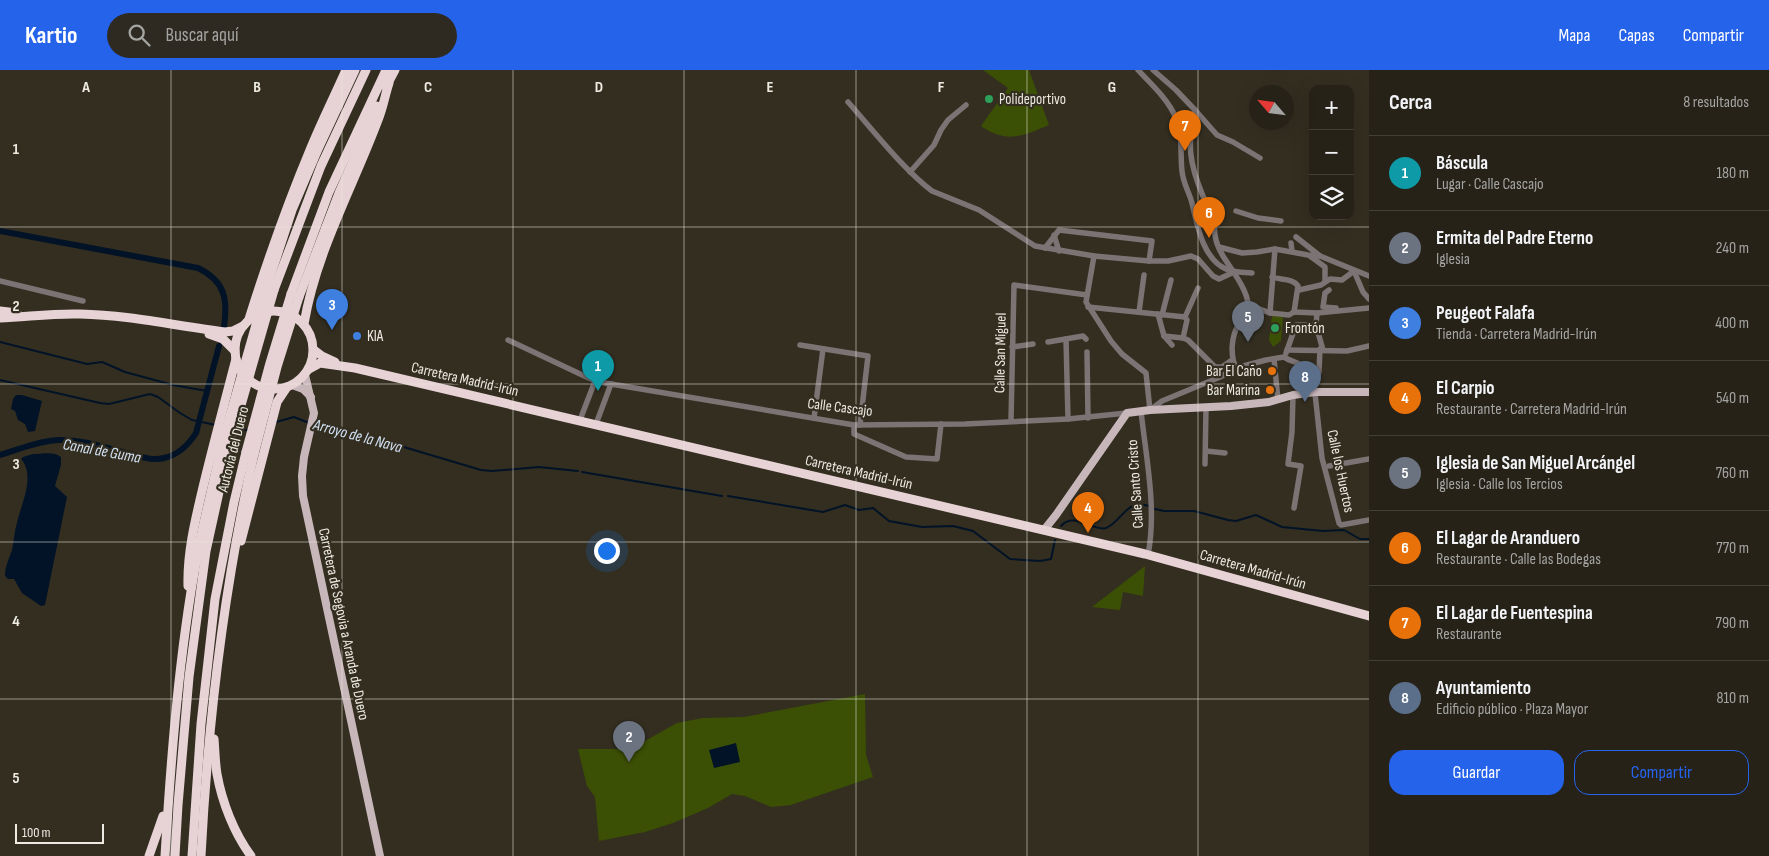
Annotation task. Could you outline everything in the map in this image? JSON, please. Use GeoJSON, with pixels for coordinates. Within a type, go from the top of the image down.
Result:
{"type":"FeatureCollection","features":[{"type":"Feature","properties":{"kind":"highway"},"geometry":{"type":"LineString","coordinates":[[189,605],[188,571],[190,547],[235,355],[238,333],[246,322],[307,157],[346,70]]}},
{"type":"Feature","properties":{"kind":"highway"},"geometry":{"type":"LineString","coordinates":[[270,288],[292,210],[355,70]]}},
{"type":"Feature","properties":{"kind":"highway","name":"Autovía del Duero"},"geometry":{"type":"LineString","coordinates":[[175,856],[189,677],[206,551],[225,446],[270,288],[321,166],[366,70]]}},
{"type":"Feature","properties":{"kind":"highway","name":"Autovía del Duero"},"geometry":{"type":"LineString","coordinates":[[192,856],[201,724],[215,599],[234,502],[250,453],[270,363],[295,296],[329,192],[386,70]]}},
{"type":"Feature","properties":{"kind":"highway"},"geometry":{"type":"LineString","coordinates":[[295,296],[395,70]]}},
{"type":"Feature","properties":{"kind":"highway"},"geometry":{"type":"LineString","coordinates":[[304,324],[310,295],[322,256],[379,117],[389,83]]}},
{"type":"Feature","properties":{"kind":"highway"},"geometry":{"type":"LineString","coordinates":[[0,311],[114,316],[225,332],[233,331],[260,313],[272,310],[289,314],[304,324],[309,332],[314,350],[312,360],[307,372],[290,386],[277,402],[236,561],[222,624]]}},
{"type":"Feature","properties":{"kind":"highway"},"geometry":{"type":"LineString","coordinates":[[0,318],[45,314]]}},
{"type":"Feature","properties":{"kind":"highway"},"geometry":{"type":"LineString","coordinates":[[182,327],[223,340],[235,355],[241,372],[261,388],[274,390],[290,386]]}},
{"type":"Feature","properties":{"kind":"highway","name":"Carretera Madrid-Irún"},"geometry":{"type":"LineString","coordinates":[[314,350],[340,365]]}},
{"type":"Feature","properties":{"kind":"highway","name":"Carretera Madrid-Irún"},"geometry":{"type":"LineString","coordinates":[[307,372],[320,363],[340,365],[580,420],[1148,555],[1369,616]]}},
{"type":"Feature","properties":{"kind":"highway"},"geometry":{"type":"LineString","coordinates":[[165,856],[168,799],[179,680],[189,605],[198,554],[225,446]]}},
{"type":"Feature","properties":{"kind":"highway"},"geometry":{"type":"LineString","coordinates":[[201,856],[222,624],[250,453]]}},
{"type":"Feature","properties":{"kind":"highway"},"geometry":{"type":"LineString","coordinates":[[214,696],[217,774],[228,812],[251,856]]}},
{"type":"Feature","properties":{"kind":"highway"},"geometry":{"type":"LineString","coordinates":[[148,856],[160,827],[168,799]]}},
{"type":"Feature","properties":{"kind":"main road","name":"Carretera de Segovia a Aranda de Duero"},"geometry":{"type":"LineString","coordinates":[[307,372],[314,413],[304,457],[302,476],[304,504],[380,856]]}},
{"type":"Feature","properties":{"kind":"main road"},"geometry":{"type":"LineString","coordinates":[[290,386],[302,389],[312,397]]}},
{"type":"Feature","properties":{"kind":"main road","name":"Calle Cascajo"},"geometry":{"type":"LineString","coordinates":[[1127,413],[1146,410],[1206,408],[1269,402],[1315,388],[1369,392]]}},
{"type":"Feature","properties":{"kind":"main road"},"geometry":{"type":"LineString","coordinates":[[1044,530],[1127,413]]}},
{"type":"Feature","properties":{"kind":"street"},"geometry":{"type":"LineString","coordinates":[[1138,70],[1158,92],[1177,119],[1182,172],[1192,202],[1201,240],[1211,256],[1224,269],[1234,272],[1252,273]]}},
{"type":"Feature","properties":{"kind":"street"},"geometry":{"type":"LineString","coordinates":[[1153,70],[1176,90],[1217,135],[1260,158]]}},
{"type":"Feature","properties":{"kind":"street"},"geometry":{"type":"LineString","coordinates":[[848,102],[910,172],[932,191],[979,210],[1028,243],[1059,251],[1149,261],[1168,261],[1191,256],[1219,279],[1234,272]]}},
{"type":"Feature","properties":{"kind":"street"},"geometry":{"type":"LineString","coordinates":[[910,172],[934,145],[948,120],[966,105]]}},
{"type":"Feature","properties":{"kind":"street"},"geometry":{"type":"LineString","coordinates":[[1195,110],[1191,127],[1191,164],[1206,203],[1212,213],[1219,247],[1244,292],[1248,308],[1246,317],[1237,328],[1232,344],[1232,360],[1236,368]]}},
{"type":"Feature","properties":{"kind":"street"},"geometry":{"type":"LineString","coordinates":[[1236,211],[1258,218],[1281,221]]}},
{"type":"Feature","properties":{"kind":"street"},"geometry":{"type":"LineString","coordinates":[[1045,248],[1059,230],[1152,241],[1149,261]]}},
{"type":"Feature","properties":{"kind":"street"},"geometry":{"type":"LineString","coordinates":[[1054,235],[1059,251]]}},
{"type":"Feature","properties":{"kind":"street"},"geometry":{"type":"LineString","coordinates":[[1296,237],[1320,256],[1369,276]]}},
{"type":"Feature","properties":{"kind":"street"},"geometry":{"type":"LineString","coordinates":[[1291,243],[1292,251]]}},
{"type":"Feature","properties":{"kind":"street"},"geometry":{"type":"LineString","coordinates":[[1219,247],[1242,253],[1275,249],[1292,251],[1308,256],[1322,263],[1325,267],[1325,281]]}},
{"type":"Feature","properties":{"kind":"street"},"geometry":{"type":"LineString","coordinates":[[1270,313],[1275,249]]}},
{"type":"Feature","properties":{"kind":"street"},"geometry":{"type":"LineString","coordinates":[[1094,256],[1086,302],[1088,307],[1185,317]]}},
{"type":"Feature","properties":{"kind":"street"},"geometry":{"type":"LineString","coordinates":[[1308,256],[1320,256]]}},
{"type":"Feature","properties":{"kind":"street"},"geometry":{"type":"LineString","coordinates":[[1299,290],[1321,285],[1325,281],[1342,280],[1354,271]]}},
{"type":"Feature","properties":{"kind":"street"},"geometry":{"type":"LineString","coordinates":[[1354,271],[1369,299]]}},
{"type":"Feature","properties":{"kind":"street"},"geometry":{"type":"LineString","coordinates":[[1325,272],[1338,279]]}},
{"type":"Feature","properties":{"kind":"street"},"geometry":{"type":"LineString","coordinates":[[1139,312],[1144,275]]}},
{"type":"Feature","properties":{"kind":"street"},"geometry":{"type":"LineString","coordinates":[[1272,277],[1293,281],[1298,286],[1299,290],[1294,312]]}},
{"type":"Feature","properties":{"kind":"street"},"geometry":{"type":"LineString","coordinates":[[1170,280],[1160,315],[1164,336],[1172,345]]}},
{"type":"Feature","properties":{"kind":"street"},"geometry":{"type":"LineString","coordinates":[[0,281],[83,301]]}},
{"type":"Feature","properties":{"kind":"street","name":"Calle San Miguel"},"geometry":{"type":"LineString","coordinates":[[1011,421],[1014,285],[1087,295]]}},
{"type":"Feature","properties":{"kind":"street"},"geometry":{"type":"LineString","coordinates":[[1183,338],[1187,320],[1185,317],[1198,288]]}},
{"type":"Feature","properties":{"kind":"street"},"geometry":{"type":"LineString","coordinates":[[1329,290],[1325,293],[1323,308],[1335,308],[1340,311]]}},
{"type":"Feature","properties":{"kind":"street","name":"Calle Santo Cristo"},"geometry":{"type":"LineString","coordinates":[[1088,307],[1122,354],[1146,373],[1146,410],[1152,510],[1148,555]]}},
{"type":"Feature","properties":{"kind":"street"},"geometry":{"type":"LineString","coordinates":[[1248,308],[1263,309],[1270,313],[1289,315],[1292,315],[1294,312],[1317,313],[1369,308]]}},
{"type":"Feature","properties":{"kind":"street"},"geometry":{"type":"LineString","coordinates":[[1315,388],[1322,349],[1316,325],[1317,313]]}},
{"type":"Feature","properties":{"kind":"street"},"geometry":{"type":"LineString","coordinates":[[1284,357],[1296,326],[1316,325]]}},
{"type":"Feature","properties":{"kind":"street"},"geometry":{"type":"LineString","coordinates":[[1048,342],[1083,336],[1086,339]]}},
{"type":"Feature","properties":{"kind":"street"},"geometry":{"type":"LineString","coordinates":[[1164,336],[1188,340],[1215,367],[1222,367],[1232,360]]}},
{"type":"Feature","properties":{"kind":"street"},"geometry":{"type":"LineString","coordinates":[[1066,339],[1068,419]]}},
{"type":"Feature","properties":{"kind":"street","name":"Calle Cascajo"},"geometry":{"type":"LineString","coordinates":[[508,340],[595,381],[857,425],[1068,419],[1127,413]]}},
{"type":"Feature","properties":{"kind":"street"},"geometry":{"type":"LineString","coordinates":[[1012,347],[1033,344]]}},
{"type":"Feature","properties":{"kind":"street"},"geometry":{"type":"LineString","coordinates":[[800,345],[868,356],[854,434],[906,457],[937,459],[941,424]]}},
{"type":"Feature","properties":{"kind":"street"},"geometry":{"type":"LineString","coordinates":[[1287,350],[1322,349],[1347,351],[1369,346]]}},
{"type":"Feature","properties":{"kind":"street"},"geometry":{"type":"LineString","coordinates":[[814,418],[823,349]]}},
{"type":"Feature","properties":{"kind":"street"},"geometry":{"type":"LineString","coordinates":[[1087,352],[1088,418]]}},
{"type":"Feature","properties":{"kind":"street"},"geometry":{"type":"LineString","coordinates":[[1146,410],[1236,368],[1284,357],[1291,362],[1298,363],[1308,374],[1315,388]]}},
{"type":"Feature","properties":{"kind":"street"},"geometry":{"type":"LineString","coordinates":[[1274,359],[1278,400]]}},
{"type":"Feature","properties":{"kind":"street"},"geometry":{"type":"LineString","coordinates":[[580,420],[595,381]]}},
{"type":"Feature","properties":{"kind":"street"},"geometry":{"type":"LineString","coordinates":[[596,424],[611,384]]}},
{"type":"Feature","properties":{"kind":"street","name":"Calle los Huertos"},"geometry":{"type":"LineString","coordinates":[[1315,388],[1322,458],[1339,523],[1341,525],[1369,520]]}},
{"type":"Feature","properties":{"kind":"street"},"geometry":{"type":"LineString","coordinates":[[1293,395],[1293,418],[1288,464],[1301,466],[1294,508]]}},
{"type":"Feature","properties":{"kind":"street"},"geometry":{"type":"LineString","coordinates":[[1205,464],[1206,408]]}},
{"type":"Feature","properties":{"kind":"street"},"geometry":{"type":"LineString","coordinates":[[1206,451],[1225,453]]}},
{"type":"Feature","properties":{"kind":"street"},"geometry":{"type":"LineString","coordinates":[[1329,466],[1369,459]]}},
{"type":"Feature","properties":{"kind":"green space"},"geometry":{"type":"Polygon","coordinates":[[[983,70],[1029,70],[1049,125],[1023,135],[1015,136],[999,135],[981,126],[1008,88],[983,70]]]}},
{"type":"Feature","properties":{"kind":"green space","name":"Frontón"},"geometry":{"type":"Polygon","coordinates":[[[1272,316],[1283,317],[1281,341],[1273,347],[1269,340],[1272,316]]]}},
{"type":"Feature","properties":{"kind":"green space"},"geometry":{"type":"Polygon","coordinates":[[[1145,566],[1143,596],[1123,592],[1120,610],[1092,607],[1145,566]]]}},
{"type":"Feature","properties":{"kind":"green space"},"geometry":{"type":"Polygon","coordinates":[[[865,694],[866,755],[873,777],[791,805],[771,807],[745,796],[732,794],[708,808],[673,823],[645,832],[599,841],[595,797],[587,786],[578,749],[621,749],[636,746],[677,723],[703,718],[744,717],[865,694]]]}},
{"type":"Feature","properties":{"kind":"water"},"geometry":{"type":"Polygon","coordinates":[[[16,395],[42,401],[35,431],[28,432],[25,424],[18,420],[15,411],[11,409],[16,395]]]}},
{"type":"Feature","properties":{"kind":"water"},"geometry":{"type":"Polygon","coordinates":[[[51,453],[61,457],[61,465],[55,486],[67,497],[45,605],[41,606],[22,593],[14,579],[8,579],[5,576],[26,490],[27,473],[21,459],[33,454],[51,453]]]}},
{"type":"Feature","properties":{"kind":"water"},"geometry":{"type":"Polygon","coordinates":[[[736,743],[740,762],[714,768],[709,750],[736,743]]]}},
{"type":"Feature","properties":{"kind":"waterway","name":"Canal de Guma"},"geometry":{"type":"LineString","coordinates":[[0,231],[198,268],[214,279],[223,292],[225,299],[224,327]]}},
{"type":"Feature","properties":{"kind":"waterway"},"geometry":{"type":"LineString","coordinates":[[0,342],[87,364],[102,362],[125,372],[173,385],[207,391]]}},
{"type":"Feature","properties":{"kind":"waterway","name":"Canal de Guma"},"geometry":{"type":"LineString","coordinates":[[0,455],[37,444],[59,440],[86,443],[152,459],[160,459],[174,454],[186,445],[196,433],[219,346]]}},
{"type":"Feature","properties":{"kind":"waterway","name":"Arroyo de la Nava"},"geometry":{"type":"LineString","coordinates":[[0,380],[109,404],[150,394],[158,397],[192,420],[216,425]]}},
{"type":"Feature","properties":{"kind":"waterway","name":"Arroyo de la Nava"},"geometry":{"type":"LineString","coordinates":[[276,422],[294,417],[309,423]]}},
{"type":"Feature","properties":{"kind":"waterway","name":"Arroyo de la Nava"},"geometry":{"type":"LineString","coordinates":[[314,424],[341,434],[387,442],[481,470],[492,471],[539,467],[578,471]]}},
{"type":"Feature","properties":{"kind":"waterway","name":"Arroyo de la Nava"},"geometry":{"type":"LineString","coordinates":[[238,429],[248,430]]}},
{"type":"Feature","properties":{"kind":"waterway","name":"Arroyo de la Nava"},"geometry":{"type":"LineString","coordinates":[[582,472],[722,496]]}},
{"type":"Feature","properties":{"kind":"waterway","name":"Arroyo de la Nava"},"geometry":{"type":"LineString","coordinates":[[728,496],[823,512],[845,505],[859,510],[873,508],[889,521],[922,527],[953,526],[973,531],[1010,559],[1040,561],[1051,559],[1055,540]]}},
{"type":"Feature","properties":{"kind":"waterway","name":"Arroyo de la Nava"},"geometry":{"type":"LineString","coordinates":[[1061,526],[1066,522],[1078,521],[1095,527],[1106,528],[1135,505],[1149,506]]}},
{"type":"Feature","properties":{"kind":"waterway","name":"Arroyo de la Nava"},"geometry":{"type":"LineString","coordinates":[[1155,509],[1164,511],[1194,511],[1236,521],[1256,515],[1282,527],[1323,531],[1344,530],[1360,539],[1369,539]]}},
{"type":"Feature","properties":{"kind":"place","name":"Polideportivo"},"geometry":{"type":"Point","coordinates":[989,99]}},
{"type":"Feature","properties":{"kind":"place","name":"El Lagar de Fuentespina"},"geometry":{"type":"Point","coordinates":[1185,151]}},
{"type":"Feature","properties":{"kind":"place","name":"El Lagar de Aranduero"},"geometry":{"type":"Point","coordinates":[1209,238]}},
{"type":"Feature","properties":{"kind":"place","name":"Frontón"},"geometry":{"type":"Point","coordinates":[1275,328]}},
{"type":"Feature","properties":{"kind":"place","name":"Peugeot Falafa"},"geometry":{"type":"Point","coordinates":[332,330]}},
{"type":"Feature","properties":{"kind":"place","name":"KIA"},"geometry":{"type":"Point","coordinates":[357,336]}},
{"type":"Feature","properties":{"kind":"place","name":"Iglesia de San Miguel Arcángel"},"geometry":{"type":"Point","coordinates":[1248,342]}},
{"type":"Feature","properties":{"kind":"place","name":"Bar El Caño"},"geometry":{"type":"Point","coordinates":[1272,371]}},
{"type":"Feature","properties":{"kind":"place","name":"Bar Marina"},"geometry":{"type":"Point","coordinates":[1270,390]}},
{"type":"Feature","properties":{"kind":"place","name":"Báscula"},"geometry":{"type":"Point","coordinates":[598,391]}},
{"type":"Feature","properties":{"kind":"place","name":"Ayuntamiento"},"geometry":{"type":"Point","coordinates":[1305,402]}},
{"type":"Feature","properties":{"kind":"place","name":"El Carpio"},"geometry":{"type":"Point","coordinates":[1088,533]}},
{"type":"Feature","properties":{"kind":"place","name":"Ermita del Padre Eterno"},"geometry":{"type":"Point","coordinates":[629,762]}}]}
